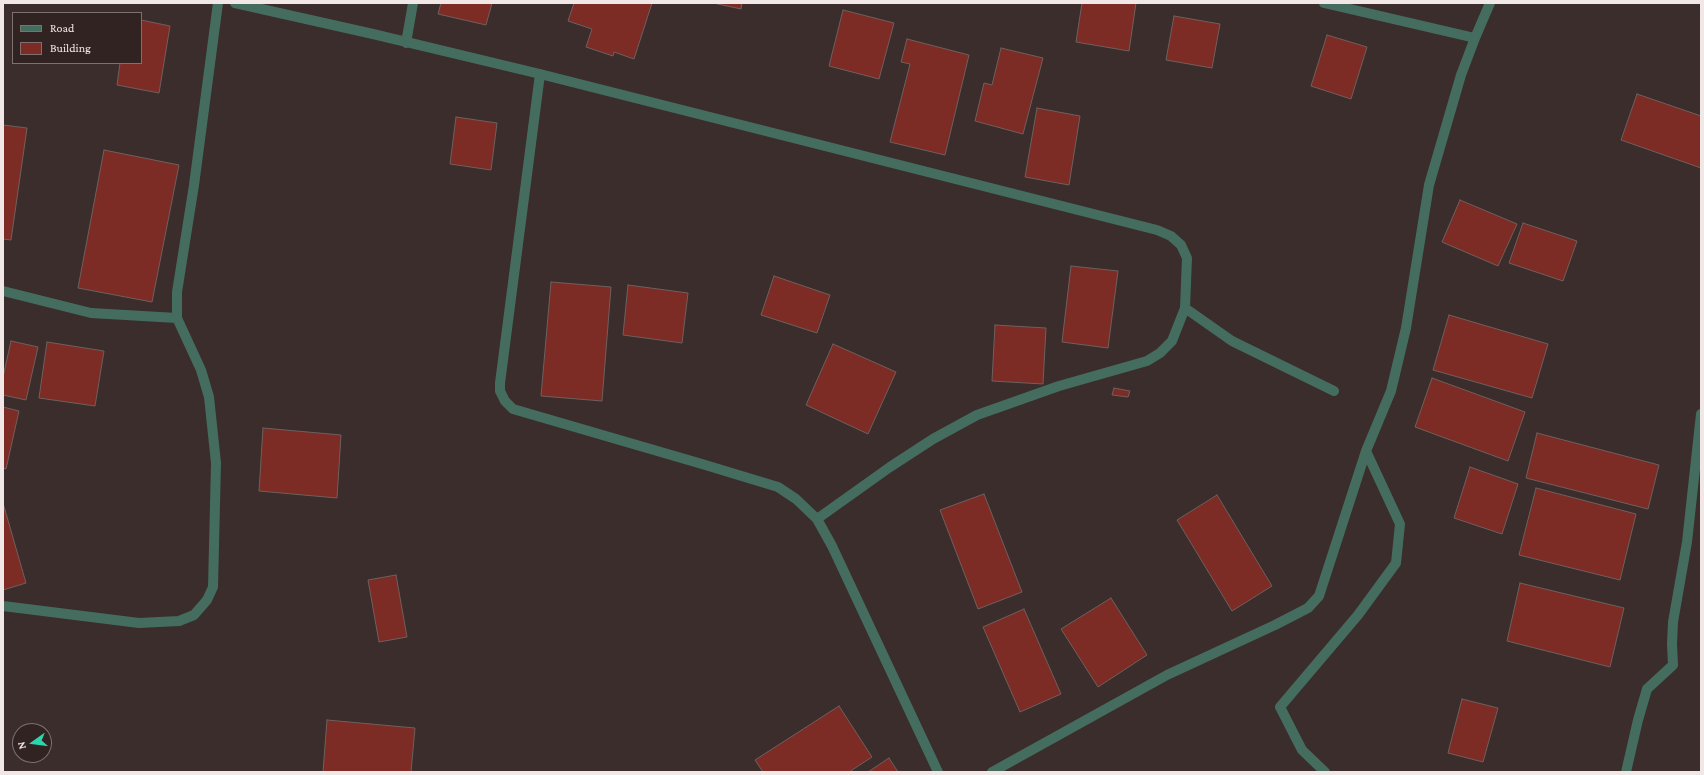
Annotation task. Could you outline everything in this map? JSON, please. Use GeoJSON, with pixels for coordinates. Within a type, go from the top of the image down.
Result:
{"type":"FeatureCollection","features":[{"type":"Feature","properties":{"kind":"street"},"geometry":{"type":"LineString","coordinates":[[3,606],[139,623],[179,621],[194,615],[207,600],[213,587],[216,471],[210,405],[201,370],[177,318],[177,292],[194,185],[218,3]]}},
{"type":"Feature","properties":{"kind":"street"},"geometry":{"type":"LineString","coordinates":[[235,3],[540,74],[1157,230],[1172,236],[1181,245],[1187,258],[1185,308],[1172,342],[1160,353],[1147,361],[1059,386],[977,415],[933,439],[817,519]]}},
{"type":"Feature","properties":{"kind":"street"},"geometry":{"type":"LineString","coordinates":[[406,43],[412,3]]}},
{"type":"Feature","properties":{"kind":"street"},"geometry":{"type":"LineString","coordinates":[[1324,3],[1475,38]]}},
{"type":"Feature","properties":{"kind":"street"},"geometry":{"type":"LineString","coordinates":[[992,772],[1167,675],[1308,608],[1319,596],[1366,451],[1391,391],[1406,328],[1429,185],[1461,75],[1490,3]]}},
{"type":"Feature","properties":{"kind":"street"},"geometry":{"type":"LineString","coordinates":[[540,74],[500,383],[500,391],[505,401],[512,408],[778,487],[796,499],[817,519],[832,546],[938,772]]}},
{"type":"Feature","properties":{"kind":"street"},"geometry":{"type":"LineString","coordinates":[[3,291],[91,313],[177,318]]}},
{"type":"Feature","properties":{"kind":"street"},"geometry":{"type":"LineString","coordinates":[[1185,308],[1232,341],[1334,391]]}},
{"type":"Feature","properties":{"kind":"street"},"geometry":{"type":"LineString","coordinates":[[1626,772],[1647,689],[1673,665],[1673,622],[1687,542],[1701,414]]}},
{"type":"Feature","properties":{"kind":"street"},"geometry":{"type":"LineString","coordinates":[[1325,772],[1302,750],[1280,707],[1358,615],[1396,563],[1400,524],[1366,451]]}},
{"type":"Feature","properties":{"kind":"building"},"geometry":{"type":"Polygon","coordinates":[[[441,3],[492,3],[486,25],[438,14],[441,3]]]}},
{"type":"Feature","properties":{"kind":"building"},"geometry":{"type":"Polygon","coordinates":[[[574,3],[652,3],[634,59],[614,52],[613,56],[586,47],[592,29],[568,21],[574,3]]]}},
{"type":"Feature","properties":{"kind":"building"},"geometry":{"type":"Polygon","coordinates":[[[713,3],[742,3],[741,9],[713,3]]]}},
{"type":"Feature","properties":{"kind":"building"},"geometry":{"type":"Polygon","coordinates":[[[1082,3],[1136,3],[1129,51],[1076,42],[1082,3]]]}},
{"type":"Feature","properties":{"kind":"building"},"geometry":{"type":"Polygon","coordinates":[[[843,10],[894,23],[879,79],[829,66],[843,10]]]}},
{"type":"Feature","properties":{"kind":"building"},"geometry":{"type":"Polygon","coordinates":[[[1174,16],[1220,24],[1212,68],[1166,60],[1174,16]]]}},
{"type":"Feature","properties":{"kind":"building"},"geometry":{"type":"Polygon","coordinates":[[[142,20],[170,26],[159,93],[117,85],[120,64],[142,64],[142,20]]]}},
{"type":"Feature","properties":{"kind":"building"},"geometry":{"type":"Polygon","coordinates":[[[1327,35],[1367,47],[1351,99],[1311,86],[1327,35]]]}},
{"type":"Feature","properties":{"kind":"building"},"geometry":{"type":"Polygon","coordinates":[[[907,39],[969,55],[945,155],[890,142],[910,64],[901,62],[907,39]]]}},
{"type":"Feature","properties":{"kind":"building"},"geometry":{"type":"Polygon","coordinates":[[[1001,48],[1043,58],[1023,134],[975,121],[984,83],[992,85],[1001,48]]]}},
{"type":"Feature","properties":{"kind":"building"},"geometry":{"type":"Polygon","coordinates":[[[1637,94],[1701,116],[1701,168],[1621,140],[1637,94]]]}},
{"type":"Feature","properties":{"kind":"building"},"geometry":{"type":"Polygon","coordinates":[[[1037,108],[1080,116],[1069,185],[1025,177],[1037,108]]]}},
{"type":"Feature","properties":{"kind":"building"},"geometry":{"type":"Polygon","coordinates":[[[456,117],[497,123],[491,170],[450,164],[456,117]]]}},
{"type":"Feature","properties":{"kind":"building"},"geometry":{"type":"Polygon","coordinates":[[[3,125],[27,128],[11,240],[3,239],[3,125]]]}},
{"type":"Feature","properties":{"kind":"building"},"geometry":{"type":"Polygon","coordinates":[[[104,150],[179,165],[152,302],[78,288],[104,150]]]}},
{"type":"Feature","properties":{"kind":"building"},"geometry":{"type":"Polygon","coordinates":[[[1460,200],[1517,224],[1498,266],[1442,242],[1460,200]]]}},
{"type":"Feature","properties":{"kind":"building"},"geometry":{"type":"Polygon","coordinates":[[[1523,223],[1577,241],[1563,281],[1509,263],[1523,223]]]}},
{"type":"Feature","properties":{"kind":"building"},"geometry":{"type":"Polygon","coordinates":[[[1071,266],[1118,271],[1108,348],[1062,342],[1071,266]]]}},
{"type":"Feature","properties":{"kind":"building"},"geometry":{"type":"Polygon","coordinates":[[[774,276],[830,295],[817,333],[761,315],[774,276]]]}},
{"type":"Feature","properties":{"kind":"building"},"geometry":{"type":"Polygon","coordinates":[[[551,282],[611,287],[602,401],[541,396],[551,282]]]}},
{"type":"Feature","properties":{"kind":"building"},"geometry":{"type":"Polygon","coordinates":[[[628,285],[688,293],[682,343],[623,335],[628,285]]]}},
{"type":"Feature","properties":{"kind":"building"},"geometry":{"type":"Polygon","coordinates":[[[1449,315],[1548,344],[1532,398],[1433,370],[1449,315]]]}},
{"type":"Feature","properties":{"kind":"building"},"geometry":{"type":"Polygon","coordinates":[[[995,325],[1046,328],[1043,384],[992,381],[995,325]]]}},
{"type":"Feature","properties":{"kind":"building"},"geometry":{"type":"Polygon","coordinates":[[[11,341],[38,347],[26,400],[3,395],[3,377],[11,341]]]}},
{"type":"Feature","properties":{"kind":"building"},"geometry":{"type":"Polygon","coordinates":[[[47,342],[104,351],[95,406],[39,398],[47,342]]]}},
{"type":"Feature","properties":{"kind":"building"},"geometry":{"type":"Polygon","coordinates":[[[833,344],[896,372],[868,434],[806,405],[833,344]]]}},
{"type":"Feature","properties":{"kind":"building"},"geometry":{"type":"Polygon","coordinates":[[[1432,378],[1525,412],[1508,461],[1415,427],[1432,378]]]}},
{"type":"Feature","properties":{"kind":"building"},"geometry":{"type":"Polygon","coordinates":[[[1114,388],[1130,391],[1128,397],[1112,395],[1114,388]]]}},
{"type":"Feature","properties":{"kind":"building"},"geometry":{"type":"Polygon","coordinates":[[[3,407],[19,411],[6,469],[3,468],[3,407]]]}},
{"type":"Feature","properties":{"kind":"building"},"geometry":{"type":"Polygon","coordinates":[[[263,428],[341,435],[337,498],[259,491],[263,428]]]}},
{"type":"Feature","properties":{"kind":"building"},"geometry":{"type":"Polygon","coordinates":[[[1537,433],[1659,465],[1648,509],[1526,478],[1537,433]]]}},
{"type":"Feature","properties":{"kind":"building"},"geometry":{"type":"Polygon","coordinates":[[[1470,467],[1518,484],[1502,534],[1454,518],[1470,467]]]}},
{"type":"Feature","properties":{"kind":"building"},"geometry":{"type":"Polygon","coordinates":[[[1536,488],[1636,514],[1620,580],[1519,555],[1536,488]]]}},
{"type":"Feature","properties":{"kind":"building"},"geometry":{"type":"Polygon","coordinates":[[[984,494],[1022,592],[978,609],[940,510],[984,494]]]}},
{"type":"Feature","properties":{"kind":"building"},"geometry":{"type":"Polygon","coordinates":[[[1217,495],[1272,586],[1232,611],[1177,520],[1217,495]]]}},
{"type":"Feature","properties":{"kind":"building"},"geometry":{"type":"Polygon","coordinates":[[[3,503],[26,583],[3,590],[3,503]]]}},
{"type":"Feature","properties":{"kind":"building"},"geometry":{"type":"Polygon","coordinates":[[[396,575],[407,637],[379,642],[368,580],[396,575]]]}},
{"type":"Feature","properties":{"kind":"building"},"geometry":{"type":"Polygon","coordinates":[[[1520,583],[1624,608],[1610,667],[1507,641],[1520,583]]]}},
{"type":"Feature","properties":{"kind":"building"},"geometry":{"type":"Polygon","coordinates":[[[1111,598],[1147,655],[1098,687],[1061,629],[1111,598]]]}},
{"type":"Feature","properties":{"kind":"building"},"geometry":{"type":"Polygon","coordinates":[[[1024,609],[1061,694],[1020,712],[983,627],[1024,609]]]}},
{"type":"Feature","properties":{"kind":"building"},"geometry":{"type":"Polygon","coordinates":[[[1462,699],[1498,708],[1483,762],[1448,753],[1462,699]]]}},
{"type":"Feature","properties":{"kind":"building"},"geometry":{"type":"Polygon","coordinates":[[[839,706],[872,757],[849,772],[763,772],[755,760],[839,706]]]}},
{"type":"Feature","properties":{"kind":"building"},"geometry":{"type":"Polygon","coordinates":[[[327,720],[415,728],[411,772],[323,772],[327,720]]]}},
{"type":"Feature","properties":{"kind":"building"},"geometry":{"type":"Polygon","coordinates":[[[889,758],[898,772],[868,772],[889,758]]]}}]}
